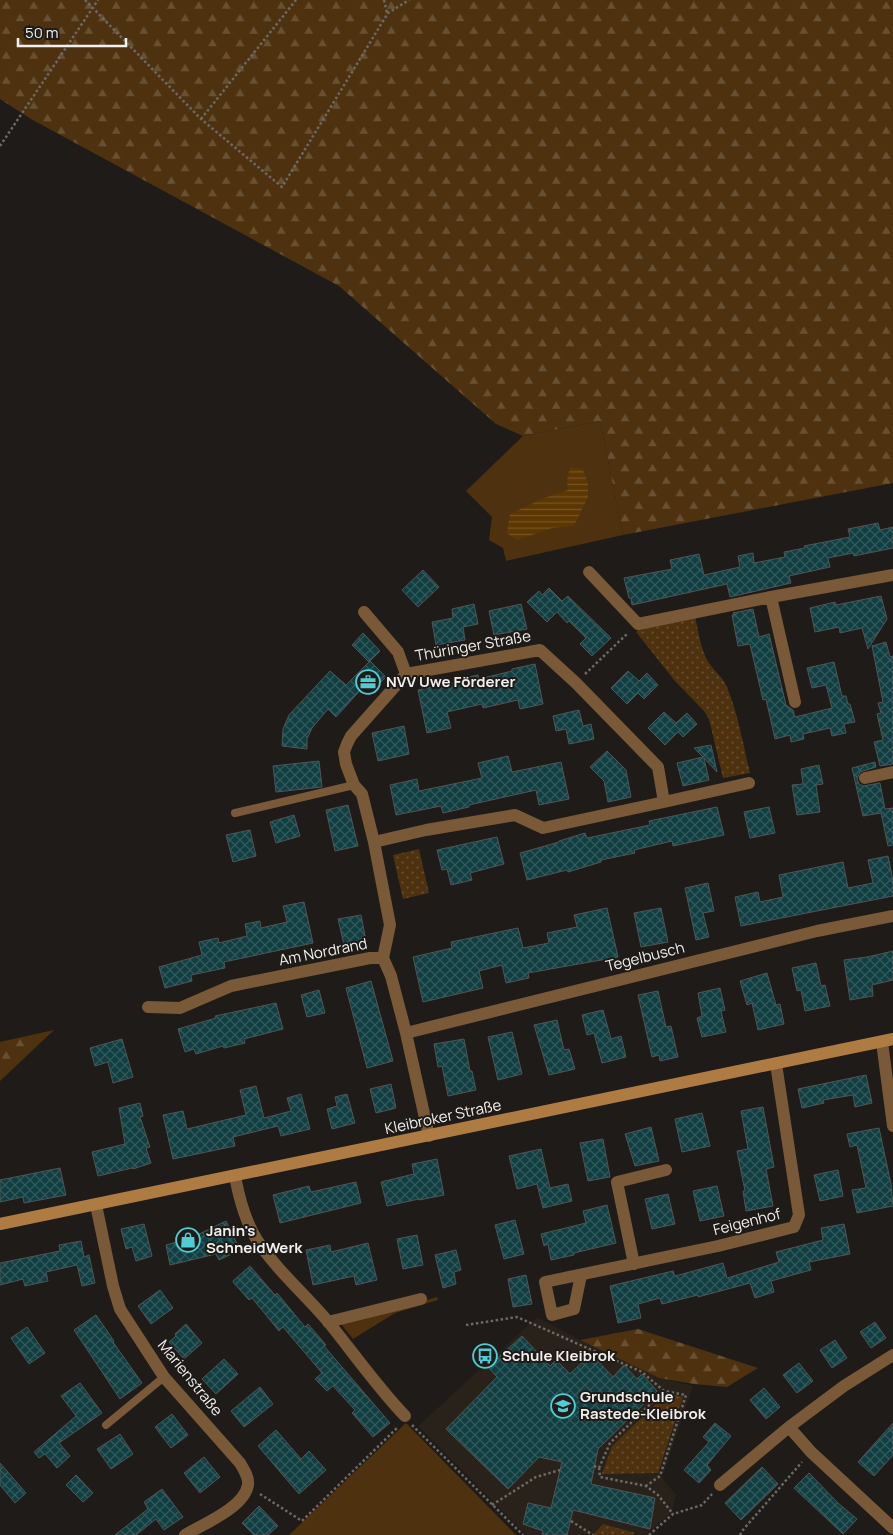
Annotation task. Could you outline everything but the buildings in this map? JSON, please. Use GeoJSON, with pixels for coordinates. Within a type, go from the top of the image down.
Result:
{"type":"FeatureCollection","features":[{"type":"Feature","properties":{"kind":"street"},"geometry":{"type":"LineString","coordinates":[[589,572],[638,624],[893,575]]}},
{"type":"Feature","properties":{"kind":"street"},"geometry":{"type":"LineString","coordinates":[[771,597],[795,702]]}},
{"type":"Feature","properties":{"kind":"street"},"geometry":{"type":"LineString","coordinates":[[364,612],[398,652],[406,674]]}},
{"type":"Feature","properties":{"kind":"street","name":"Thüringer Straße"},"geometry":{"type":"LineString","coordinates":[[383,958],[390,925],[374,842],[362,794],[354,785],[346,764],[344,752],[351,736],[406,674],[540,650],[576,682],[658,767],[664,802]]}},
{"type":"Feature","properties":{"kind":"street"},"geometry":{"type":"LineString","coordinates":[[865,778],[893,772]]}},
{"type":"Feature","properties":{"kind":"street"},"geometry":{"type":"LineString","coordinates":[[374,842],[426,830],[515,815],[543,828],[750,783]]}},
{"type":"Feature","properties":{"kind":"street","name":"Tegelbusch"},"geometry":{"type":"LineString","coordinates":[[406,1034],[817,931],[893,916]]}},
{"type":"Feature","properties":{"kind":"street","name":"Am Nordrand"},"geometry":{"type":"LineString","coordinates":[[148,1007],[180,1008],[231,986],[370,958],[383,958],[391,976],[406,1034],[429,1136]]}},
{"type":"Feature","properties":{"kind":"street"},"geometry":{"type":"LineString","coordinates":[[887,1040],[893,1126]]}},
{"type":"Feature","properties":{"kind":"street","name":"Kleibroker Straße"},"geometry":{"type":"LineString","coordinates":[[0,1224],[887,1040]]}},
{"type":"Feature","properties":{"kind":"street","name":"Feigenhof"},"geometry":{"type":"LineString","coordinates":[[581,1275],[763,1236],[794,1227],[799,1215],[776,1064]]}},
{"type":"Feature","properties":{"kind":"street"},"geometry":{"type":"LineString","coordinates":[[634,1264],[617,1182],[666,1170]]}},
{"type":"Feature","properties":{"kind":"street"},"geometry":{"type":"LineString","coordinates":[[235,1176],[243,1211],[257,1241],[328,1322],[406,1418]]}},
{"type":"Feature","properties":{"kind":"street","name":"Marienstraße"},"geometry":{"type":"LineString","coordinates":[[96,1205],[113,1286],[120,1309],[164,1377],[240,1463],[247,1476],[248,1486]]}},
{"type":"Feature","properties":{"kind":"street"},"geometry":{"type":"LineString","coordinates":[[328,1322],[421,1299]]}},
{"type":"Feature","properties":{"kind":"street"},"geometry":{"type":"LineString","coordinates":[[720,1485],[789,1427],[844,1386],[893,1355]]}},
{"type":"Feature","properties":{"kind":"street"},"geometry":{"type":"LineString","coordinates":[[789,1427],[811,1452],[893,1528]]}},
{"type":"Feature","properties":{"kind":"street"},"geometry":{"type":"LineString","coordinates":[[185,1535],[238,1504],[248,1486]]}},
{"type":"Feature","properties":{"kind":"lane"},"geometry":{"type":"LineString","coordinates":[[235,813],[354,785]]}},
{"type":"Feature","properties":{"kind":"lane"},"geometry":{"type":"LineString","coordinates":[[106,1425],[164,1377]]}},
{"type":"Feature","properties":{"kind":"path"},"geometry":{"type":"LineString","coordinates":[[85,0],[201,119],[282,187],[388,13],[410,0]]}},
{"type":"Feature","properties":{"kind":"path"},"geometry":{"type":"LineString","coordinates":[[0,146],[98,0]]}},
{"type":"Feature","properties":{"kind":"path"},"geometry":{"type":"LineString","coordinates":[[201,119],[296,0]]}},
{"type":"Feature","properties":{"kind":"path"},"geometry":{"type":"LineString","coordinates":[[384,0],[388,13]]}},
{"type":"Feature","properties":{"kind":"path"},"geometry":{"type":"LineString","coordinates":[[576,682],[638,624]]}},
{"type":"Feature","properties":{"kind":"path"},"geometry":{"type":"LineString","coordinates":[[466,1325],[517,1317],[642,1372],[664,1391],[686,1395],[660,1476],[646,1486]]}},
{"type":"Feature","properties":{"kind":"path"},"geometry":{"type":"LineString","coordinates":[[664,1391],[610,1443],[598,1468],[600,1477],[646,1486],[658,1495],[673,1514]]}},
{"type":"Feature","properties":{"kind":"path"},"geometry":{"type":"LineString","coordinates":[[248,1486],[302,1520],[406,1418],[523,1535]]}},
{"type":"Feature","properties":{"kind":"path"},"geometry":{"type":"LineString","coordinates":[[740,1535],[811,1452]]}},
{"type":"Feature","properties":{"kind":"path"},"geometry":{"type":"LineString","coordinates":[[594,1466],[598,1468]]}},
{"type":"Feature","properties":{"kind":"path"},"geometry":{"type":"LineString","coordinates":[[492,1505],[536,1478],[560,1470]]}},
{"type":"Feature","properties":{"kind":"path"},"geometry":{"type":"LineString","coordinates":[[649,1535],[673,1514],[702,1505],[720,1485]]}},
{"type":"Feature","properties":{"kind":"path"},"geometry":{"type":"LineString","coordinates":[[570,1521],[593,1535]]}},
{"type":"Feature","properties":{"kind":"shaded area"},"geometry":{"type":"Polygon","coordinates":[[[570,467],[583,470],[588,484],[588,497],[574,526],[552,528],[517,540],[507,533],[510,514],[544,498],[568,490],[567,480],[570,467]]]}},
{"type":"Feature","properties":{"kind":"shaded area","name":"Grundschule Rastede-Kleibrok"},"geometry":{"type":"Polygon","coordinates":[[[537,1317],[659,1378],[693,1386],[662,1478],[676,1495],[672,1512],[646,1535],[526,1535],[418,1426],[537,1317]]]}},
{"type":"Feature","properties":{"kind":"green space"},"geometry":{"type":"Polygon","coordinates":[[[0,0],[893,0],[893,483],[623,535],[600,421],[523,436],[496,424],[339,286],[31,119],[0,99],[0,0]]]}},
{"type":"Feature","properties":{"kind":"green space"},"geometry":{"type":"Polygon","coordinates":[[[600,421],[623,535],[506,561],[503,548],[489,540],[492,517],[466,491],[523,436],[600,421]]]}},
{"type":"Feature","properties":{"kind":"green space"},"geometry":{"type":"Polygon","coordinates":[[[695,616],[706,658],[723,680],[731,697],[750,773],[723,778],[709,719],[704,711],[675,681],[636,632],[640,628],[695,616]]]}},
{"type":"Feature","properties":{"kind":"green space"},"geometry":{"type":"Polygon","coordinates":[[[419,849],[429,893],[403,899],[393,855],[419,849]]]}},
{"type":"Feature","properties":{"kind":"green space"},"geometry":{"type":"Polygon","coordinates":[[[54,1030],[0,1081],[0,1042],[54,1030]]]}},
{"type":"Feature","properties":{"kind":"green space"},"geometry":{"type":"Polygon","coordinates":[[[437,1297],[438,1300],[395,1313],[353,1339],[341,1324],[437,1297]]]}},
{"type":"Feature","properties":{"kind":"green space"},"geometry":{"type":"Polygon","coordinates":[[[638,1329],[758,1368],[727,1387],[694,1384],[659,1378],[580,1340],[638,1329]]]}},
{"type":"Feature","properties":{"kind":"green space"},"geometry":{"type":"Polygon","coordinates":[[[667,1393],[683,1397],[658,1473],[602,1474],[612,1446],[667,1393]]]}},
{"type":"Feature","properties":{"kind":"green space"},"geometry":{"type":"Polygon","coordinates":[[[406,1423],[516,1535],[289,1535],[406,1423]]]}},
{"type":"Feature","properties":{"kind":"green space"},"geometry":{"type":"Polygon","coordinates":[[[603,1524],[635,1533],[633,1535],[593,1535],[603,1524]]]}},
{"type":"Feature","properties":{"kind":"place","name":"NVV Uwe Förderer"},"geometry":{"type":"Point","coordinates":[368,682]}},
{"type":"Feature","properties":{"kind":"place","name":"Janin's SchneidWerk"},"geometry":{"type":"Point","coordinates":[188,1240]}},
{"type":"Feature","properties":{"kind":"place","name":"Schule Kleibrok"},"geometry":{"type":"Point","coordinates":[485,1356]}},
{"type":"Feature","properties":{"kind":"place","name":"Grundschule Rastede-Kleibrok"},"geometry":{"type":"Point","coordinates":[563,1406]}}]}
